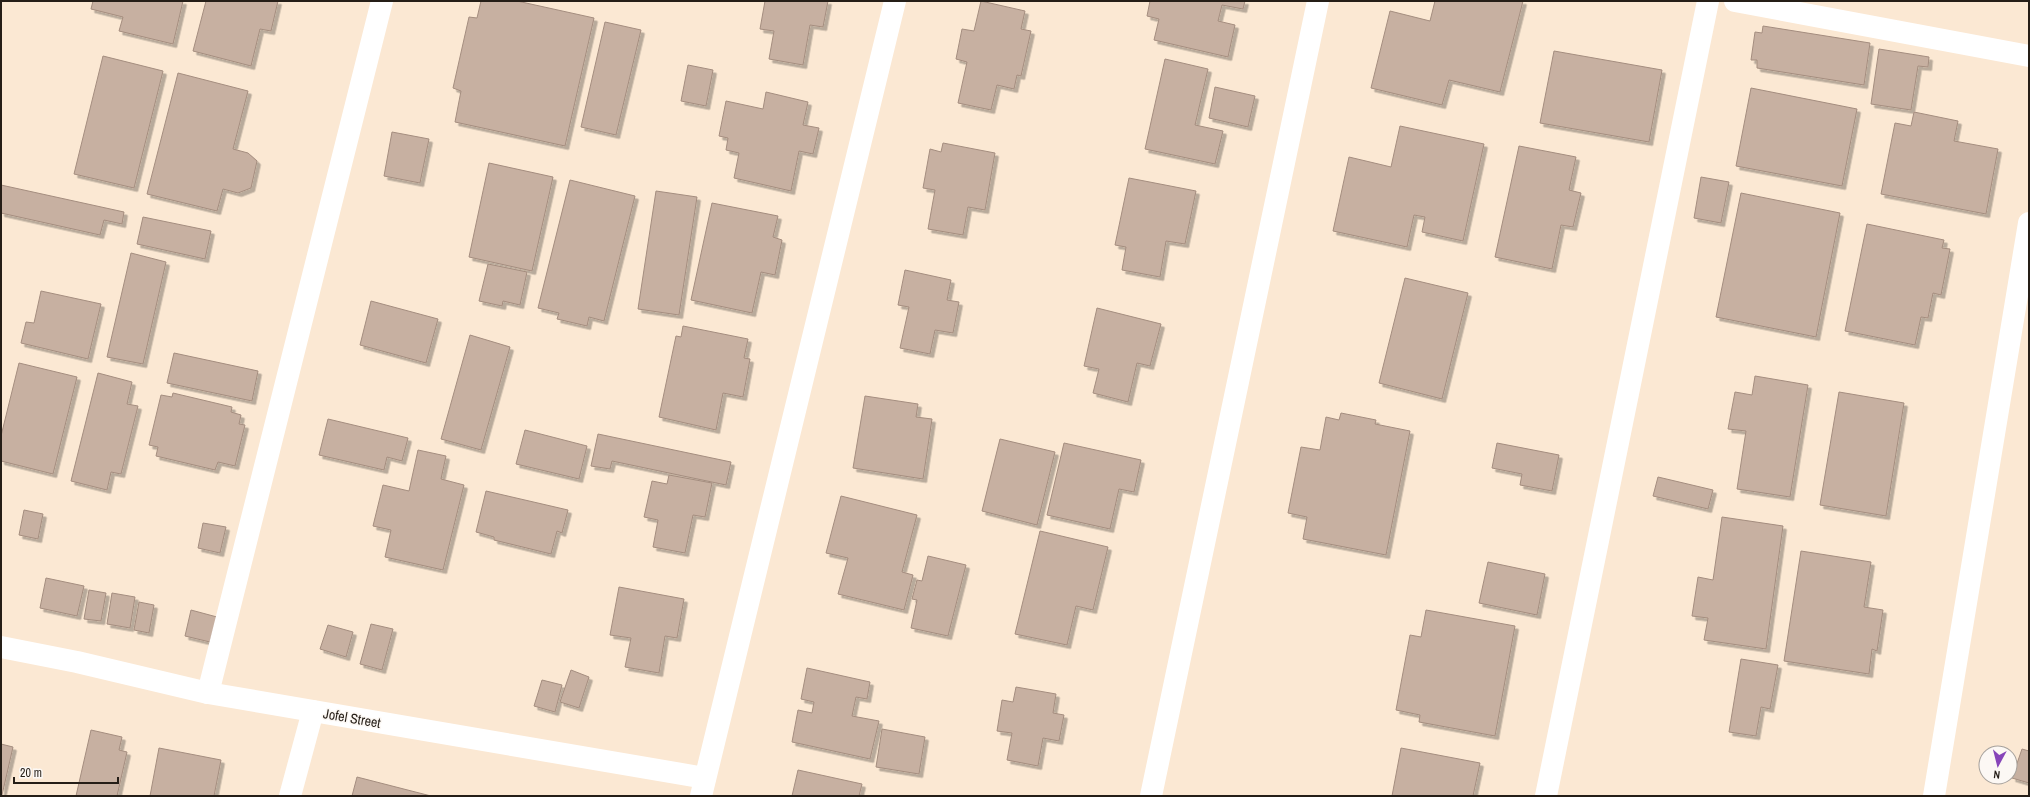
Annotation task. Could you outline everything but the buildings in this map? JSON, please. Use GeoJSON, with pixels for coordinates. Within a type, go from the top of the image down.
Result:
{"type":"FeatureCollection","features":[{"type":"Feature","properties":{"kind":"street"},"geometry":{"type":"LineString","coordinates":[[208,693],[382,1]]}},
{"type":"Feature","properties":{"kind":"street"},"geometry":{"type":"LineString","coordinates":[[703,787],[895,1]]}},
{"type":"Feature","properties":{"kind":"street"},"geometry":{"type":"LineString","coordinates":[[1151,796],[1318,1]]}},
{"type":"Feature","properties":{"kind":"street"},"geometry":{"type":"LineString","coordinates":[[1546,796],[1708,1]]}},
{"type":"Feature","properties":{"kind":"street"},"geometry":{"type":"LineString","coordinates":[[1734,1],[2029,56]]}},
{"type":"Feature","properties":{"kind":"street"},"geometry":{"type":"LineString","coordinates":[[1934,796],[2029,223]]}},
{"type":"Feature","properties":{"kind":"street","name":"Jofel Street"},"geometry":{"type":"LineString","coordinates":[[1,647],[77,662],[208,693],[313,711],[703,787]]}},
{"type":"Feature","properties":{"kind":"street"},"geometry":{"type":"LineString","coordinates":[[290,796],[313,711]]}}]}
